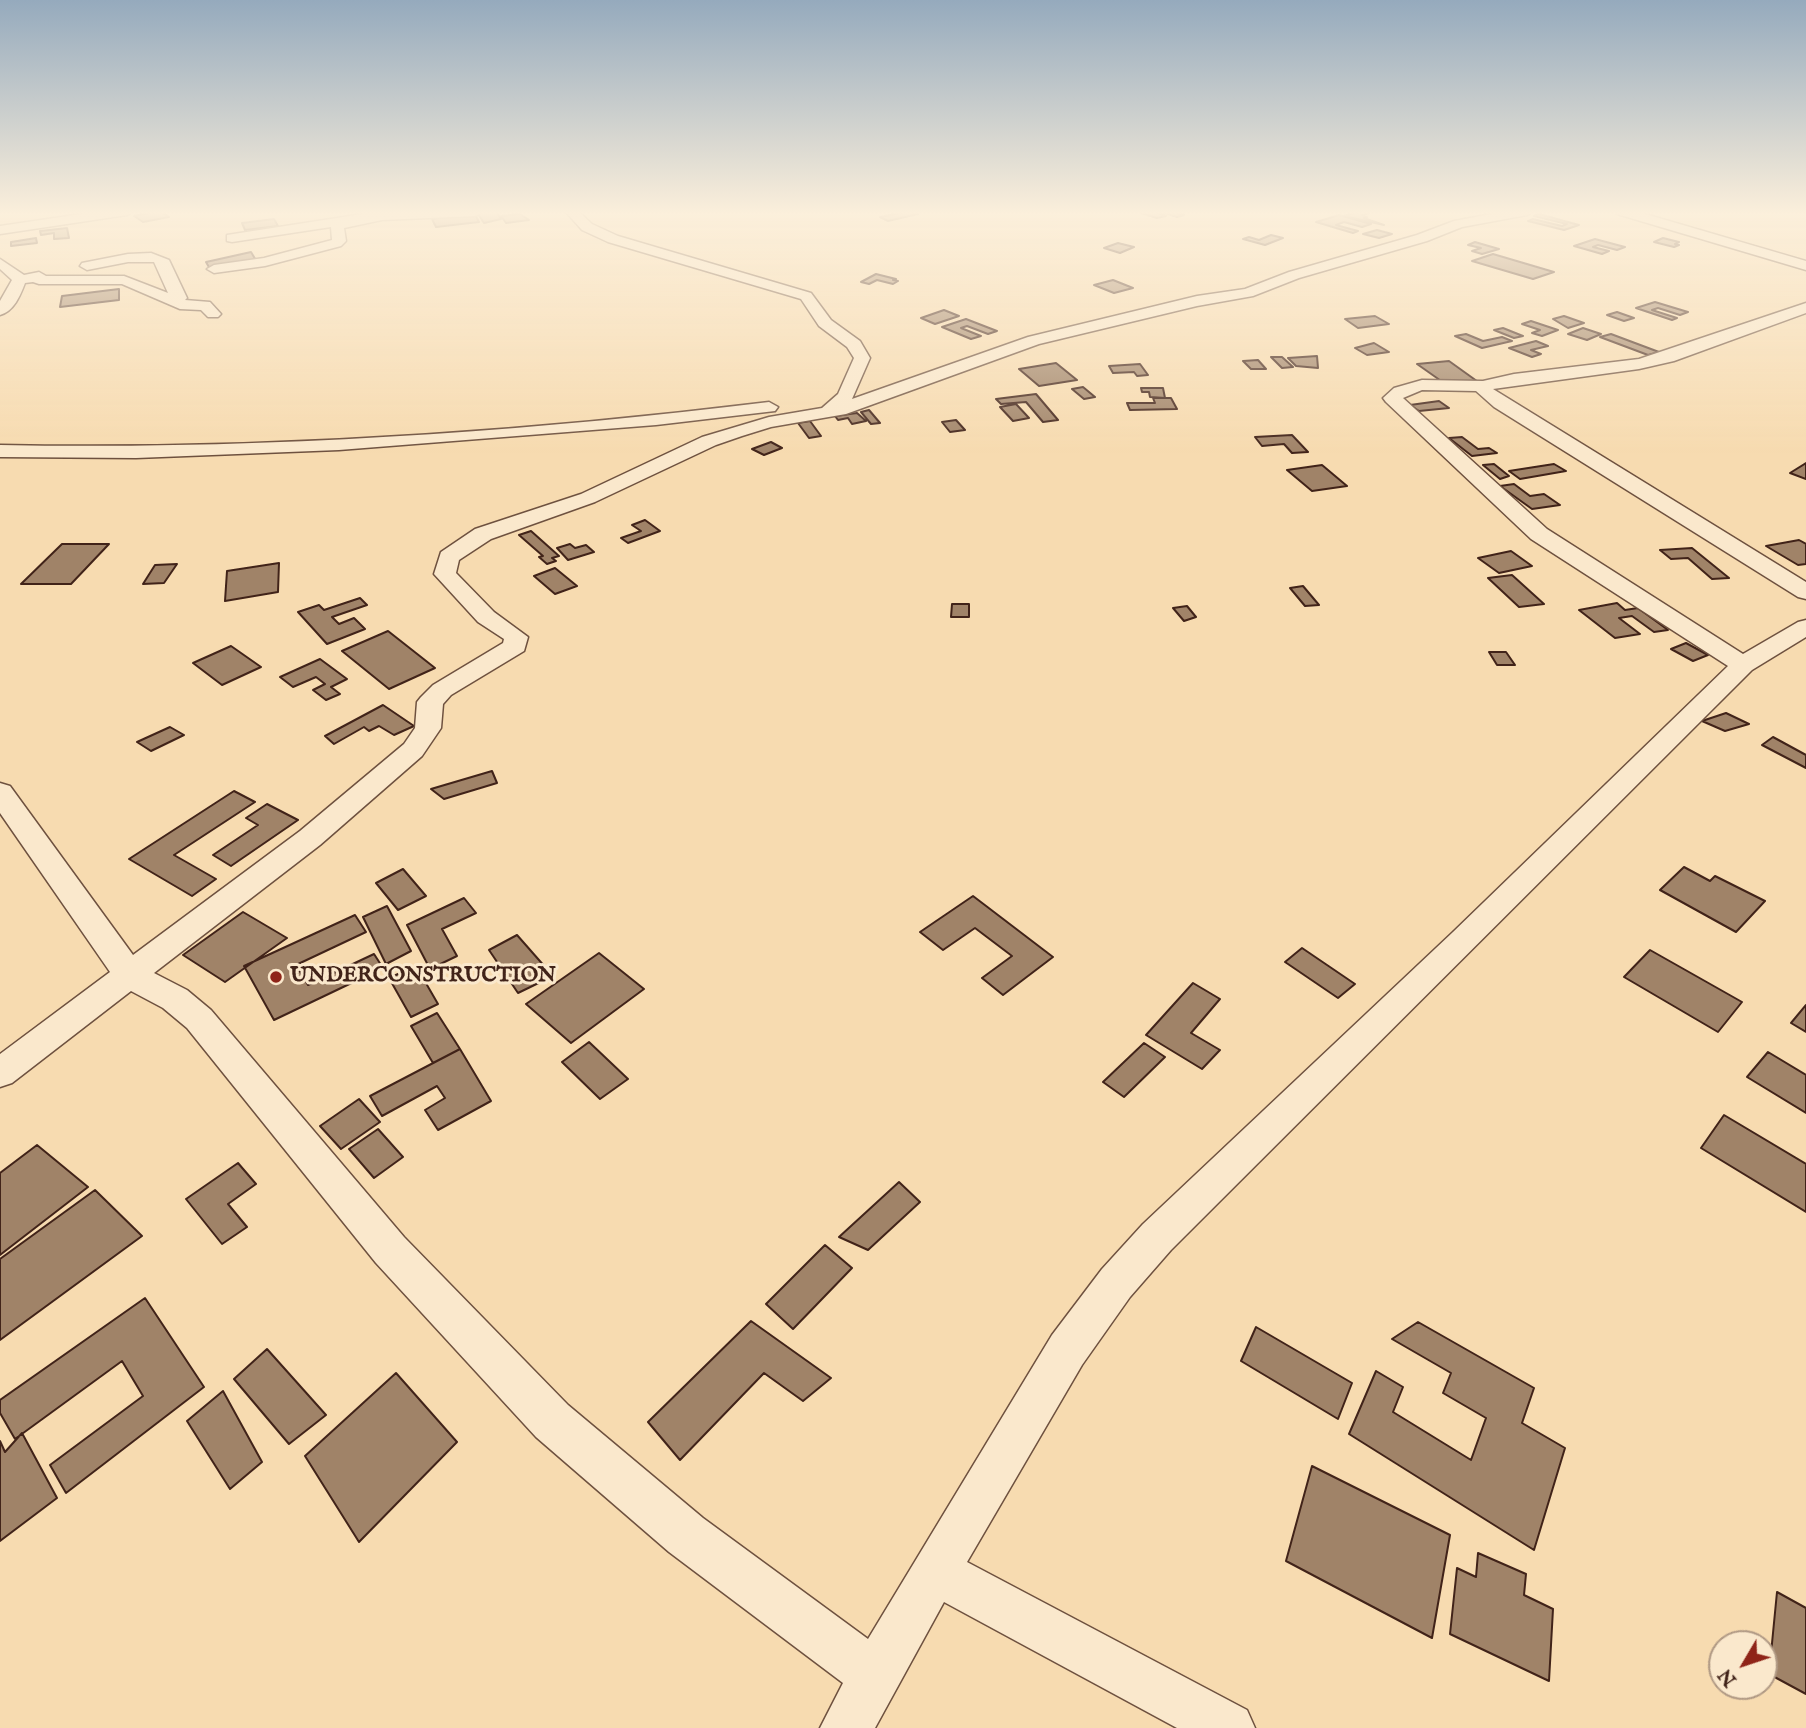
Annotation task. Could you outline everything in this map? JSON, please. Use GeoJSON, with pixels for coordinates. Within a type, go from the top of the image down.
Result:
{"type":"FeatureCollection","features":[{"type":"Feature","properties":{"kind":"street"},"geometry":{"type":"LineString","coordinates":[[0,310],[11,299],[13,292]]}},
{"type":"Feature","properties":{"kind":"street"},"geometry":{"type":"LineString","coordinates":[[151,292],[185,306],[205,305],[213,314]]}},
{"type":"Feature","properties":{"kind":"street"},"geometry":{"type":"LineString","coordinates":[[174,292],[180,298]]}},
{"type":"Feature","properties":{"kind":"street"},"geometry":{"type":"LineString","coordinates":[[791,292],[806,296],[825,323],[854,344],[862,358],[846,396],[828,412]]}},
{"type":"Feature","properties":{"kind":"street"},"geometry":{"type":"LineString","coordinates":[[0,1073],[310,838],[412,750],[428,728],[430,702],[442,690],[515,646],[516,637],[486,617],[444,574],[449,556],[483,534],[588,498],[720,437],[769,422],[828,412],[1034,340],[1197,301],[1251,292]]}},
{"type":"Feature","properties":{"kind":"street"},"geometry":{"type":"LineString","coordinates":[[1744,665],[1539,534],[1392,398],[1398,392],[1418,385],[1483,386],[1514,379],[1658,359],[1806,309]]}},
{"type":"Feature","properties":{"kind":"street"},"geometry":{"type":"LineString","coordinates":[[1483,386],[1485,391],[1500,403],[1806,592]]}},
{"type":"Feature","properties":{"kind":"street"},"geometry":{"type":"LineString","coordinates":[[0,451],[90,454],[332,445],[741,411],[846,396]]}},
{"type":"Feature","properties":{"kind":"street"},"geometry":{"type":"LineString","coordinates":[[846,1728],[935,1571],[1068,1350],[1129,1267],[1166,1227],[1744,665],[1806,627]]}},
{"type":"Feature","properties":{"kind":"street"},"geometry":{"type":"LineString","coordinates":[[1774,646],[1806,648]]}},
{"type":"Feature","properties":{"kind":"street"},"geometry":{"type":"LineString","coordinates":[[0,792],[129,975],[175,999],[199,1019],[390,1250],[552,1421],[686,1535],[876,1676]]}},
{"type":"Feature","properties":{"kind":"street"},"geometry":{"type":"LineString","coordinates":[[935,1571],[1229,1728]]}},
{"type":"Feature","properties":{"kind":"building"},"geometry":{"type":"Polygon","coordinates":[[[119,292],[119,300],[60,307],[62,296],[119,292]]]}},
{"type":"Feature","properties":{"kind":"building"},"geometry":{"type":"Polygon","coordinates":[[[1655,302],[1688,312],[1680,315],[1658,308],[1652,310],[1677,318],[1672,320],[1636,308],[1655,302]]]}},
{"type":"Feature","properties":{"kind":"building"},"geometry":{"type":"Polygon","coordinates":[[[944,310],[959,316],[935,324],[921,318],[944,310]]]}},
{"type":"Feature","properties":{"kind":"building"},"geometry":{"type":"Polygon","coordinates":[[[1617,312],[1634,318],[1624,321],[1607,315],[1617,312]]]}},
{"type":"Feature","properties":{"kind":"building"},"geometry":{"type":"Polygon","coordinates":[[[1375,316],[1389,324],[1358,328],[1345,319],[1375,316]]]}},
{"type":"Feature","properties":{"kind":"building"},"geometry":{"type":"Polygon","coordinates":[[[1564,316],[1584,323],[1568,328],[1553,319],[1564,316]]]}},
{"type":"Feature","properties":{"kind":"building"},"geometry":{"type":"Polygon","coordinates":[[[966,319],[997,331],[988,334],[967,326],[961,328],[981,336],[971,339],[942,327],[966,319]]]}},
{"type":"Feature","properties":{"kind":"building"},"geometry":{"type":"Polygon","coordinates":[[[1531,321],[1558,330],[1542,336],[1532,333],[1540,330],[1522,324],[1531,321]]]}},
{"type":"Feature","properties":{"kind":"building"},"geometry":{"type":"Polygon","coordinates":[[[1503,328],[1523,336],[1514,338],[1494,330],[1503,328]]]}},
{"type":"Feature","properties":{"kind":"building"},"geometry":{"type":"Polygon","coordinates":[[[1583,328],[1601,334],[1587,340],[1568,334],[1583,328]]]}},
{"type":"Feature","properties":{"kind":"building"},"geometry":{"type":"Polygon","coordinates":[[[1466,334],[1483,341],[1502,337],[1512,341],[1482,348],[1455,336],[1466,334]]]}},
{"type":"Feature","properties":{"kind":"building"},"geometry":{"type":"Polygon","coordinates":[[[1611,334],[1659,352],[1648,355],[1600,337],[1611,334]]]}},
{"type":"Feature","properties":{"kind":"building"},"geometry":{"type":"Polygon","coordinates":[[[1536,341],[1548,346],[1531,350],[1541,354],[1532,357],[1509,348],[1536,341]]]}},
{"type":"Feature","properties":{"kind":"building"},"geometry":{"type":"Polygon","coordinates":[[[1374,343],[1389,352],[1367,355],[1355,348],[1374,343]]]}},
{"type":"Feature","properties":{"kind":"building"},"geometry":{"type":"Polygon","coordinates":[[[1317,356],[1318,368],[1296,366],[1288,358],[1317,356]]]}},
{"type":"Feature","properties":{"kind":"building"},"geometry":{"type":"Polygon","coordinates":[[[1271,357],[1282,357],[1293,367],[1282,368],[1271,357]]]}},
{"type":"Feature","properties":{"kind":"building"},"geometry":{"type":"Polygon","coordinates":[[[1258,360],[1266,369],[1251,369],[1243,361],[1258,360]]]}},
{"type":"Feature","properties":{"kind":"building"},"geometry":{"type":"Polygon","coordinates":[[[1449,361],[1481,384],[1444,383],[1417,364],[1449,361]]]}},
{"type":"Feature","properties":{"kind":"building"},"geometry":{"type":"Polygon","coordinates":[[[1056,363],[1077,380],[1039,386],[1019,369],[1056,363]]]}},
{"type":"Feature","properties":{"kind":"building"},"geometry":{"type":"Polygon","coordinates":[[[1140,364],[1148,375],[1137,376],[1134,372],[1113,373],[1109,366],[1140,364]]]}},
{"type":"Feature","properties":{"kind":"building"},"geometry":{"type":"Polygon","coordinates":[[[1083,387],[1095,397],[1084,399],[1072,389],[1083,387]]]}},
{"type":"Feature","properties":{"kind":"building"},"geometry":{"type":"Polygon","coordinates":[[[1141,388],[1163,388],[1165,398],[1150,397],[1149,392],[1142,392],[1141,388]]]}},
{"type":"Feature","properties":{"kind":"building"},"geometry":{"type":"Polygon","coordinates":[[[1036,394],[1058,420],[1043,422],[1026,402],[1001,404],[996,399],[1036,394]]]}},
{"type":"Feature","properties":{"kind":"building"},"geometry":{"type":"Polygon","coordinates":[[[1153,398],[1171,398],[1177,409],[1130,410],[1127,403],[1155,403],[1153,398]]]}},
{"type":"Feature","properties":{"kind":"building"},"geometry":{"type":"Polygon","coordinates":[[[1439,401],[1449,408],[1419,411],[1410,405],[1439,401]]]}},
{"type":"Feature","properties":{"kind":"building"},"geometry":{"type":"Polygon","coordinates":[[[1016,404],[1029,418],[1013,421],[1000,407],[1016,404]]]}},
{"type":"Feature","properties":{"kind":"building"},"geometry":{"type":"Polygon","coordinates":[[[869,410],[880,423],[871,424],[861,412],[869,410]]]}},
{"type":"Feature","properties":{"kind":"building"},"geometry":{"type":"Polygon","coordinates":[[[857,413],[866,421],[852,424],[848,418],[838,420],[835,416],[857,413]]]}},
{"type":"Feature","properties":{"kind":"building"},"geometry":{"type":"Polygon","coordinates":[[[956,420],[965,430],[950,432],[942,422],[956,420]]]}},
{"type":"Feature","properties":{"kind":"building"},"geometry":{"type":"Polygon","coordinates":[[[810,421],[821,436],[809,438],[798,423],[810,421]]]}},
{"type":"Feature","properties":{"kind":"building"},"geometry":{"type":"Polygon","coordinates":[[[1292,435],[1308,452],[1292,453],[1284,444],[1262,446],[1255,437],[1292,435]]]}},
{"type":"Feature","properties":{"kind":"building"},"geometry":{"type":"Polygon","coordinates":[[[1462,437],[1478,449],[1489,448],[1497,453],[1472,456],[1449,438],[1462,437]]]}},
{"type":"Feature","properties":{"kind":"building"},"geometry":{"type":"Polygon","coordinates":[[[771,442],[782,448],[764,455],[752,449],[771,442]]]}},
{"type":"Feature","properties":{"kind":"building"},"geometry":{"type":"Polygon","coordinates":[[[1806,463],[1806,479],[1790,473],[1806,463]]]}},
{"type":"Feature","properties":{"kind":"building"},"geometry":{"type":"Polygon","coordinates":[[[1494,464],[1509,476],[1500,479],[1483,465],[1494,464]]]}},
{"type":"Feature","properties":{"kind":"building"},"geometry":{"type":"Polygon","coordinates":[[[1554,464],[1566,471],[1520,479],[1509,471],[1554,464]]]}},
{"type":"Feature","properties":{"kind":"building"},"geometry":{"type":"Polygon","coordinates":[[[1322,465],[1347,486],[1312,491],[1287,470],[1322,465]]]}},
{"type":"Feature","properties":{"kind":"building"},"geometry":{"type":"Polygon","coordinates":[[[1514,484],[1530,496],[1544,494],[1560,505],[1532,509],[1500,486],[1514,484]]]}},
{"type":"Feature","properties":{"kind":"building"},"geometry":{"type":"Polygon","coordinates":[[[645,520],[660,531],[628,543],[621,538],[641,531],[632,525],[645,520]]]}},
{"type":"Feature","properties":{"kind":"building"},"geometry":{"type":"Polygon","coordinates":[[[531,531],[559,556],[552,558],[556,561],[547,564],[539,557],[543,556],[519,535],[531,531]]]}},
{"type":"Feature","properties":{"kind":"building"},"geometry":{"type":"Polygon","coordinates":[[[1799,540],[1806,544],[1806,564],[1798,565],[1766,546],[1799,540]]]}},
{"type":"Feature","properties":{"kind":"building"},"geometry":{"type":"Polygon","coordinates":[[[62,544],[109,544],[71,584],[21,584],[62,544]]]}},
{"type":"Feature","properties":{"kind":"building"},"geometry":{"type":"Polygon","coordinates":[[[570,544],[575,548],[586,545],[594,552],[568,560],[557,548],[570,544]]]}},
{"type":"Feature","properties":{"kind":"building"},"geometry":{"type":"Polygon","coordinates":[[[1692,548],[1729,578],[1712,579],[1688,558],[1671,559],[1660,550],[1692,548]]]}},
{"type":"Feature","properties":{"kind":"building"},"geometry":{"type":"Polygon","coordinates":[[[1511,551],[1532,566],[1499,573],[1478,558],[1511,551]]]}},
{"type":"Feature","properties":{"kind":"building"},"geometry":{"type":"Polygon","coordinates":[[[279,563],[278,592],[225,601],[227,571],[279,563]]]}},
{"type":"Feature","properties":{"kind":"building"},"geometry":{"type":"Polygon","coordinates":[[[177,564],[164,583],[143,584],[155,565],[177,564]]]}},
{"type":"Feature","properties":{"kind":"building"},"geometry":{"type":"Polygon","coordinates":[[[555,568],[577,586],[555,594],[534,576],[555,568]]]}},
{"type":"Feature","properties":{"kind":"building"},"geometry":{"type":"Polygon","coordinates":[[[1512,575],[1544,604],[1519,607],[1488,578],[1512,575]]]}},
{"type":"Feature","properties":{"kind":"building"},"geometry":{"type":"Polygon","coordinates":[[[1303,586],[1319,605],[1305,606],[1290,588],[1303,586]]]}},
{"type":"Feature","properties":{"kind":"building"},"geometry":{"type":"Polygon","coordinates":[[[360,598],[367,605],[332,617],[339,624],[354,618],[365,629],[327,644],[298,612],[319,605],[324,610],[360,598]]]}},
{"type":"Feature","properties":{"kind":"building"},"geometry":{"type":"Polygon","coordinates":[[[1617,603],[1625,610],[1638,608],[1668,630],[1654,632],[1632,616],[1619,618],[1640,634],[1615,638],[1579,610],[1617,603]]]}},
{"type":"Feature","properties":{"kind":"building"},"geometry":{"type":"Polygon","coordinates":[[[952,604],[969,604],[969,617],[951,617],[952,604]]]}},
{"type":"Feature","properties":{"kind":"building"},"geometry":{"type":"Polygon","coordinates":[[[1187,606],[1196,617],[1184,621],[1173,608],[1187,606]]]}},
{"type":"Feature","properties":{"kind":"building"},"geometry":{"type":"Polygon","coordinates":[[[388,631],[435,668],[389,689],[342,651],[388,631]]]}},
{"type":"Feature","properties":{"kind":"building"},"geometry":{"type":"Polygon","coordinates":[[[1686,643],[1708,655],[1693,661],[1671,649],[1686,643]]]}},
{"type":"Feature","properties":{"kind":"building"},"geometry":{"type":"Polygon","coordinates":[[[231,646],[261,667],[222,685],[193,663],[231,646]]]}},
{"type":"Feature","properties":{"kind":"building"},"geometry":{"type":"Polygon","coordinates":[[[1489,652],[1506,652],[1515,665],[1497,665],[1489,652]]]}},
{"type":"Feature","properties":{"kind":"building"},"geometry":{"type":"Polygon","coordinates":[[[320,659],[347,679],[331,687],[340,694],[326,700],[313,690],[325,684],[316,677],[293,687],[280,677],[320,659]]]}},
{"type":"Feature","properties":{"kind":"building"},"geometry":{"type":"Polygon","coordinates":[[[383,705],[414,726],[394,735],[379,726],[369,731],[364,727],[334,744],[325,736],[383,705]]]}},
{"type":"Feature","properties":{"kind":"building"},"geometry":{"type":"Polygon","coordinates":[[[1726,713],[1749,724],[1725,731],[1702,721],[1726,713]]]}},
{"type":"Feature","properties":{"kind":"building"},"geometry":{"type":"Polygon","coordinates":[[[170,727],[184,735],[151,751],[137,742],[170,727]]]}},
{"type":"Feature","properties":{"kind":"building"},"geometry":{"type":"Polygon","coordinates":[[[1773,737],[1806,755],[1806,768],[1762,745],[1773,737]]]}},
{"type":"Feature","properties":{"kind":"building"},"geometry":{"type":"Polygon","coordinates":[[[492,771],[497,783],[444,799],[431,789],[492,771]]]}},
{"type":"Feature","properties":{"kind":"building"},"geometry":{"type":"Polygon","coordinates":[[[234,791],[255,802],[174,855],[216,879],[192,896],[129,859],[234,791]]]}},
{"type":"Feature","properties":{"kind":"building"},"geometry":{"type":"Polygon","coordinates":[[[267,804],[298,820],[231,866],[213,855],[258,825],[246,818],[267,804]]]}},
{"type":"Feature","properties":{"kind":"building"},"geometry":{"type":"Polygon","coordinates":[[[1684,867],[1710,881],[1715,876],[1765,901],[1736,932],[1660,890],[1684,867]]]}},
{"type":"Feature","properties":{"kind":"building"},"geometry":{"type":"Polygon","coordinates":[[[403,869],[426,896],[398,910],[376,883],[403,869]]]}},
{"type":"Feature","properties":{"kind":"building"},"geometry":{"type":"Polygon","coordinates":[[[973,896],[1053,957],[1003,995],[982,978],[1012,956],[975,928],[943,950],[920,932],[973,896]]]}},
{"type":"Feature","properties":{"kind":"building"},"geometry":{"type":"Polygon","coordinates":[[[464,898],[476,913],[442,929],[457,956],[430,969],[407,925],[464,898]]]}},
{"type":"Feature","properties":{"kind":"building"},"geometry":{"type":"Polygon","coordinates":[[[387,906],[411,951],[386,964],[363,917],[387,906]]]}},
{"type":"Feature","properties":{"kind":"building"},"geometry":{"type":"Polygon","coordinates":[[[243,912],[287,938],[225,982],[183,955],[243,912]]]}},
{"type":"Feature","properties":{"kind":"building","name":"UNDERCONSTRUCTION"},"geometry":{"type":"Polygon","coordinates":[[[355,915],[366,932],[296,965],[308,985],[374,954],[383,968],[274,1020],[244,966],[355,915]]]}},
{"type":"Feature","properties":{"kind":"building"},"geometry":{"type":"Polygon","coordinates":[[[517,935],[553,976],[518,993],[489,950],[517,935]]]}},
{"type":"Feature","properties":{"kind":"building"},"geometry":{"type":"Polygon","coordinates":[[[1302,948],[1355,984],[1338,998],[1285,962],[1302,948]]]}},
{"type":"Feature","properties":{"kind":"building"},"geometry":{"type":"Polygon","coordinates":[[[1650,950],[1742,1002],[1718,1032],[1624,977],[1650,950]]]}},
{"type":"Feature","properties":{"kind":"building"},"geometry":{"type":"Polygon","coordinates":[[[599,953],[644,989],[571,1043],[526,1004],[599,953]]]}},
{"type":"Feature","properties":{"kind":"building"},"geometry":{"type":"Polygon","coordinates":[[[416,966],[438,1004],[411,1017],[389,978],[416,966]]]}},
{"type":"Feature","properties":{"kind":"building"},"geometry":{"type":"Polygon","coordinates":[[[1193,983],[1220,999],[1191,1033],[1220,1050],[1202,1069],[1146,1035],[1193,983]]]}},
{"type":"Feature","properties":{"kind":"building"},"geometry":{"type":"Polygon","coordinates":[[[1806,1005],[1806,1032],[1791,1023],[1806,1005]]]}},
{"type":"Feature","properties":{"kind":"building"},"geometry":{"type":"Polygon","coordinates":[[[437,1013],[460,1049],[433,1063],[411,1026],[437,1013]]]}},
{"type":"Feature","properties":{"kind":"building"},"geometry":{"type":"Polygon","coordinates":[[[589,1042],[628,1079],[600,1099],[562,1062],[589,1042]]]}},
{"type":"Feature","properties":{"kind":"building"},"geometry":{"type":"Polygon","coordinates":[[[1144,1043],[1165,1057],[1124,1097],[1103,1082],[1144,1043]]]}},
{"type":"Feature","properties":{"kind":"building"},"geometry":{"type":"Polygon","coordinates":[[[460,1049],[491,1101],[438,1130],[425,1110],[445,1098],[437,1086],[382,1116],[370,1096],[460,1049]]]}},
{"type":"Feature","properties":{"kind":"building"},"geometry":{"type":"Polygon","coordinates":[[[1768,1052],[1806,1075],[1806,1113],[1747,1077],[1768,1052]]]}},
{"type":"Feature","properties":{"kind":"building"},"geometry":{"type":"Polygon","coordinates":[[[359,1099],[380,1122],[341,1149],[320,1126],[359,1099]]]}},
{"type":"Feature","properties":{"kind":"building"},"geometry":{"type":"Polygon","coordinates":[[[1724,1115],[1806,1164],[1806,1212],[1701,1148],[1724,1115]]]}},
{"type":"Feature","properties":{"kind":"building"},"geometry":{"type":"Polygon","coordinates":[[[378,1129],[403,1157],[374,1178],[349,1149],[378,1129]]]}},
{"type":"Feature","properties":{"kind":"building"},"geometry":{"type":"Polygon","coordinates":[[[37,1145],[88,1187],[0,1255],[0,1173],[37,1145]]]}},
{"type":"Feature","properties":{"kind":"building"},"geometry":{"type":"Polygon","coordinates":[[[238,1163],[256,1184],[228,1204],[247,1227],[222,1244],[186,1199],[238,1163]]]}},
{"type":"Feature","properties":{"kind":"building"},"geometry":{"type":"Polygon","coordinates":[[[899,1182],[920,1202],[868,1250],[839,1237],[899,1182]]]}},
{"type":"Feature","properties":{"kind":"building"},"geometry":{"type":"Polygon","coordinates":[[[95,1190],[142,1236],[0,1340],[0,1259],[95,1190]]]}},
{"type":"Feature","properties":{"kind":"building"},"geometry":{"type":"Polygon","coordinates":[[[825,1245],[852,1268],[793,1329],[766,1304],[825,1245]]]}},
{"type":"Feature","properties":{"kind":"building"},"geometry":{"type":"Polygon","coordinates":[[[145,1298],[204,1387],[66,1493],[50,1465],[143,1396],[122,1361],[15,1439],[0,1413],[0,1400],[145,1298]]]}},
{"type":"Feature","properties":{"kind":"building"},"geometry":{"type":"Polygon","coordinates":[[[751,1321],[831,1378],[803,1401],[764,1373],[680,1460],[648,1422],[751,1321]]]}},
{"type":"Feature","properties":{"kind":"building"},"geometry":{"type":"Polygon","coordinates":[[[1418,1322],[1534,1388],[1522,1423],[1565,1448],[1534,1550],[1349,1434],[1376,1371],[1403,1387],[1393,1412],[1471,1460],[1486,1418],[1443,1393],[1451,1373],[1392,1339],[1418,1322]]]}},
{"type":"Feature","properties":{"kind":"building"},"geometry":{"type":"Polygon","coordinates":[[[1256,1327],[1352,1383],[1338,1419],[1241,1361],[1256,1327]]]}},
{"type":"Feature","properties":{"kind":"building"},"geometry":{"type":"Polygon","coordinates":[[[267,1349],[326,1415],[289,1444],[234,1379],[267,1349]]]}},
{"type":"Feature","properties":{"kind":"building"},"geometry":{"type":"Polygon","coordinates":[[[396,1373],[457,1442],[359,1542],[305,1456],[396,1373]]]}},
{"type":"Feature","properties":{"kind":"building"},"geometry":{"type":"Polygon","coordinates":[[[223,1391],[262,1462],[230,1489],[187,1421],[223,1391]]]}},
{"type":"Feature","properties":{"kind":"building"},"geometry":{"type":"Polygon","coordinates":[[[22,1433],[57,1498],[0,1541],[0,1441],[5,1452],[22,1433]]]}},
{"type":"Feature","properties":{"kind":"building"},"geometry":{"type":"Polygon","coordinates":[[[1312,1466],[1450,1535],[1432,1638],[1286,1561],[1312,1466]]]}},
{"type":"Feature","properties":{"kind":"building"},"geometry":{"type":"Polygon","coordinates":[[[1478,1553],[1526,1574],[1524,1595],[1553,1609],[1549,1681],[1450,1634],[1457,1568],[1476,1577],[1478,1553]]]}},
{"type":"Feature","properties":{"kind":"building"},"geometry":{"type":"Polygon","coordinates":[[[1777,1592],[1806,1608],[1806,1694],[1778,1679],[1778,1630],[1773,1630],[1777,1592]]]}},
{"type":"Feature","properties":{"kind":"place","name":"UNDERCONSTRUCTION"},"geometry":{"type":"Point","coordinates":[276,977]}}]}
